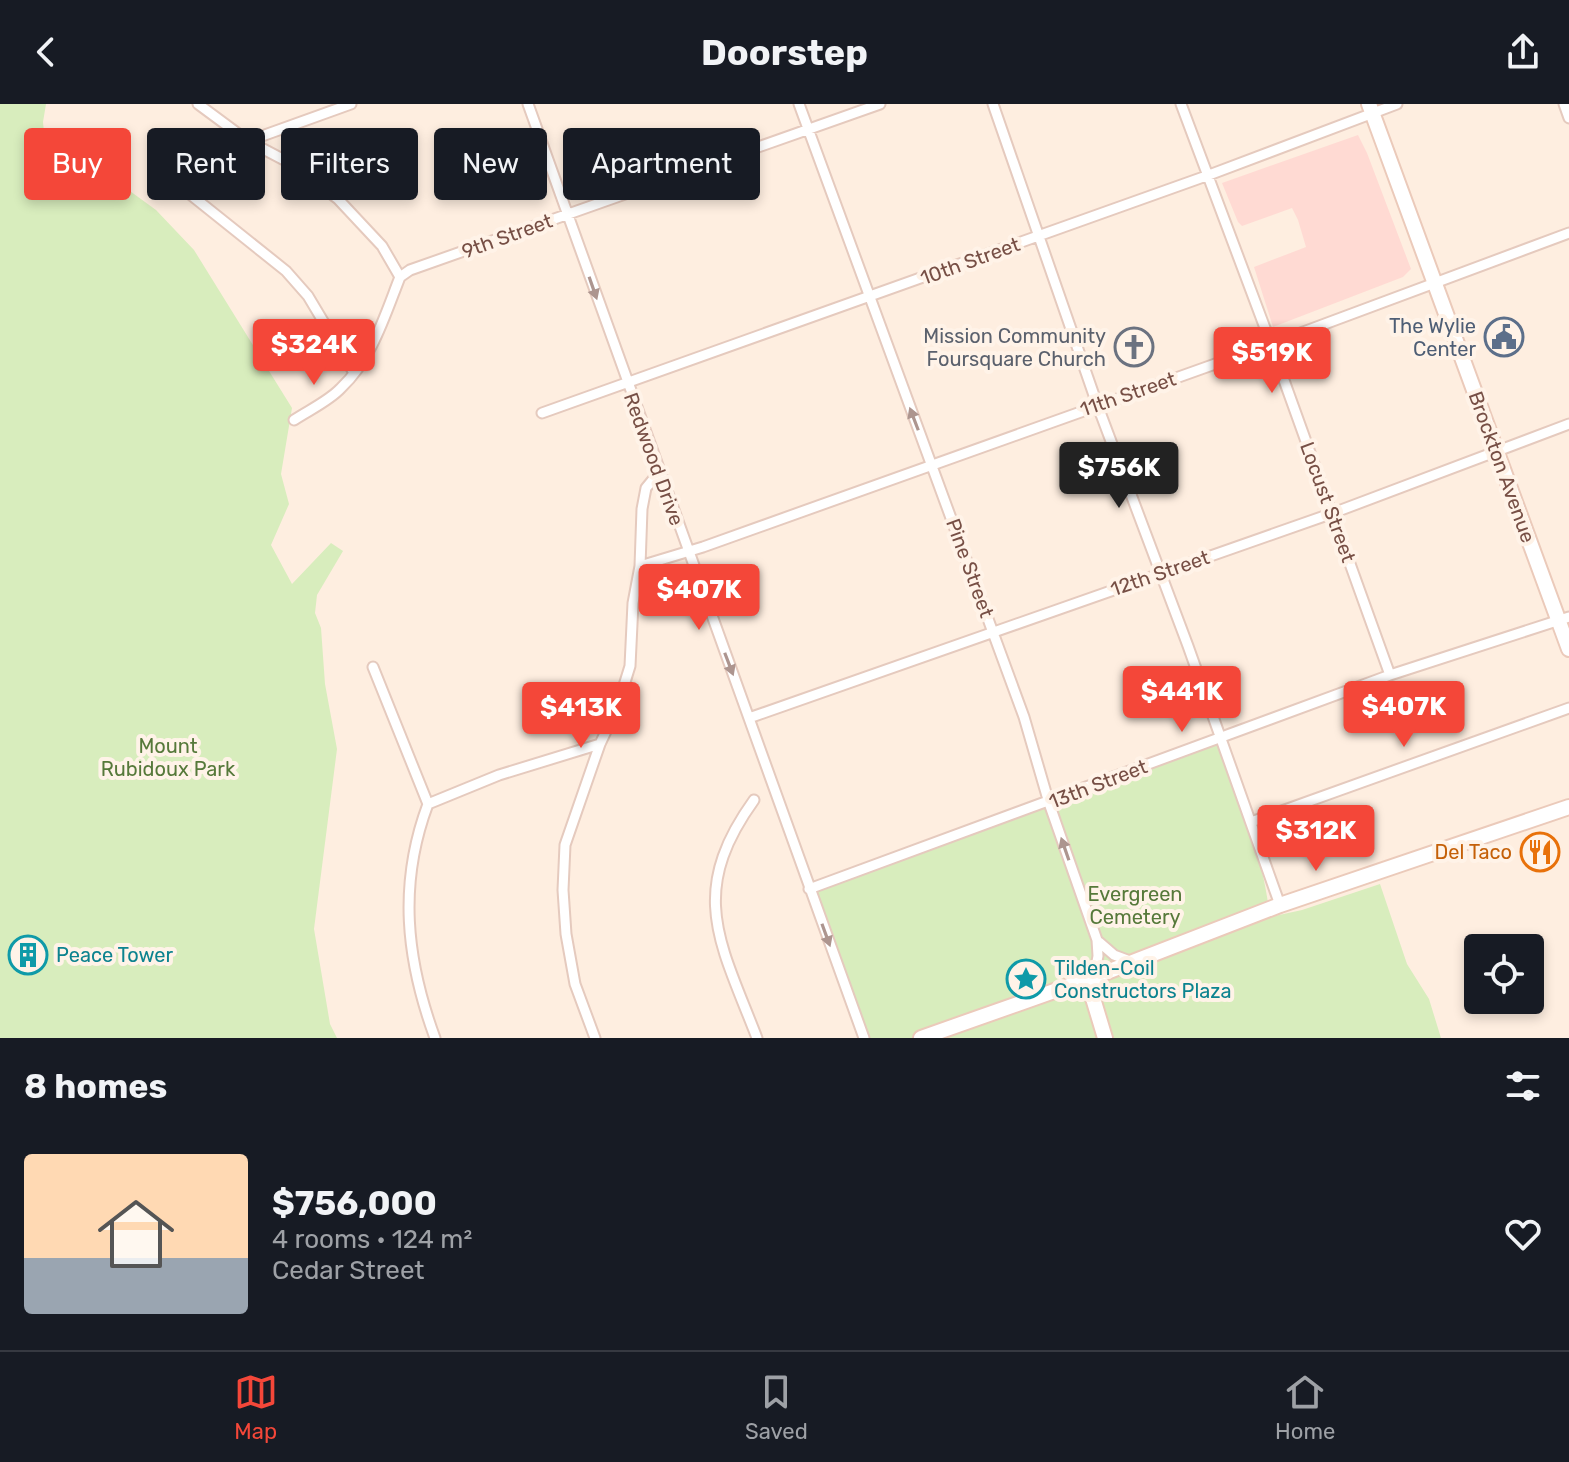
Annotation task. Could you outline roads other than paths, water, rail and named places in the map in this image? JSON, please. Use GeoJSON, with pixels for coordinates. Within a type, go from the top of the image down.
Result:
{"type":"FeatureCollection","features":[{"type":"Feature","properties":{"kind":"street"},"geometry":{"type":"LineString","coordinates":[[198,104],[230,128]]}},
{"type":"Feature","properties":{"kind":"street"},"geometry":{"type":"LineString","coordinates":[[265,135],[351,104]]}},
{"type":"Feature","properties":{"kind":"street","name":"Redwood Drive"},"geometry":{"type":"LineString","coordinates":[[528,104],[864,1038]]}},
{"type":"Feature","properties":{"kind":"street","name":"Pine Street"},"geometry":{"type":"LineString","coordinates":[[799,104],[1024,717],[1049,803],[1097,940],[1098,956],[1092,995],[1105,1038]]}},
{"type":"Feature","properties":{"kind":"street","name":"9th Street"},"geometry":{"type":"LineString","coordinates":[[400,277],[410,270],[880,104]]}},
{"type":"Feature","properties":{"kind":"street"},"geometry":{"type":"LineString","coordinates":[[993,104],[1097,404],[1280,905]]}},
{"type":"Feature","properties":{"kind":"street","name":"Locust Street"},"geometry":{"type":"LineString","coordinates":[[1181,104],[1390,675]]}},
{"type":"Feature","properties":{"kind":"street","name":"10th Street"},"geometry":{"type":"LineString","coordinates":[[542,413],[1209,175],[1370,108],[1397,104]]}},
{"type":"Feature","properties":{"kind":"street"},"geometry":{"type":"LineString","coordinates":[[1564,104],[1569,118]]}},
{"type":"Feature","properties":{"kind":"street","name":"Brockton Avenue"},"geometry":{"type":"LineString","coordinates":[[1370,108],[1495,451],[1564,618],[1569,649]]}},
{"type":"Feature","properties":{"kind":"street"},"geometry":{"type":"LineString","coordinates":[[265,150],[290,163],[338,199],[382,246],[400,277],[368,353],[354,373],[340,390],[294,420]]}},
{"type":"Feature","properties":{"kind":"street"},"geometry":{"type":"LineString","coordinates":[[197,200],[286,271],[308,296],[354,373]]}},
{"type":"Feature","properties":{"kind":"street","name":"11th Street"},"geometry":{"type":"LineString","coordinates":[[640,566],[1271,344],[1569,233]]}},
{"type":"Feature","properties":{"kind":"street","name":"12th Street"},"geometry":{"type":"LineString","coordinates":[[749,718],[1333,513],[1569,424]]}},
{"type":"Feature","properties":{"kind":"street"},"geometry":{"type":"LineString","coordinates":[[595,1038],[575,984],[566,934],[563,890],[565,845],[630,666],[642,509],[646,488],[660,471]]}},
{"type":"Feature","properties":{"kind":"street","name":"13th Street"},"geometry":{"type":"LineString","coordinates":[[809,889],[1390,675],[1564,618]]}},
{"type":"Feature","properties":{"kind":"street"},"geometry":{"type":"LineString","coordinates":[[373,667],[428,804],[415,837],[409,878],[409,940],[422,1004],[435,1038]]}},
{"type":"Feature","properties":{"kind":"street"},"geometry":{"type":"LineString","coordinates":[[1251,822],[1569,708]]}},
{"type":"Feature","properties":{"kind":"street"},"geometry":{"type":"LineString","coordinates":[[428,804],[499,775],[600,744]]}},
{"type":"Feature","properties":{"kind":"street"},"geometry":{"type":"LineString","coordinates":[[754,800],[724,849],[714,900],[720,943],[757,1038]]}},
{"type":"Feature","properties":{"kind":"street"},"geometry":{"type":"LineString","coordinates":[[921,1038],[1094,977],[1280,905],[1569,807]]}},
{"type":"Feature","properties":{"kind":"street"},"geometry":{"type":"LineString","coordinates":[[1097,940],[1114,955],[1134,961]]}},
{"type":"Feature","properties":{"kind":"place","name":"The Wylie Center"},"geometry":{"type":"Point","coordinates":[1504,337]}},
{"type":"Feature","properties":{"kind":"place","name":"Mission Community Foursquare Church"},"geometry":{"type":"Point","coordinates":[1134,347]}},
{"type":"Feature","properties":{"kind":"place","name":"Del Taco"},"geometry":{"type":"Point","coordinates":[1540,852]}},
{"type":"Feature","properties":{"kind":"place","name":"Peace Tower"},"geometry":{"type":"Point","coordinates":[28,955]}},
{"type":"Feature","properties":{"kind":"place","name":"Tilden-Coil Constructors Plaza"},"geometry":{"type":"Point","coordinates":[1026,979]}},
{"type":"Feature","properties":{"kind":"park label","name":"Mount Rubidoux Park"},"geometry":{"type":"Point","coordinates":[168,758]}},
{"type":"Feature","properties":{"kind":"park label","name":"Evergreen Cemetery"},"geometry":{"type":"Point","coordinates":[1135,906]}}]}
